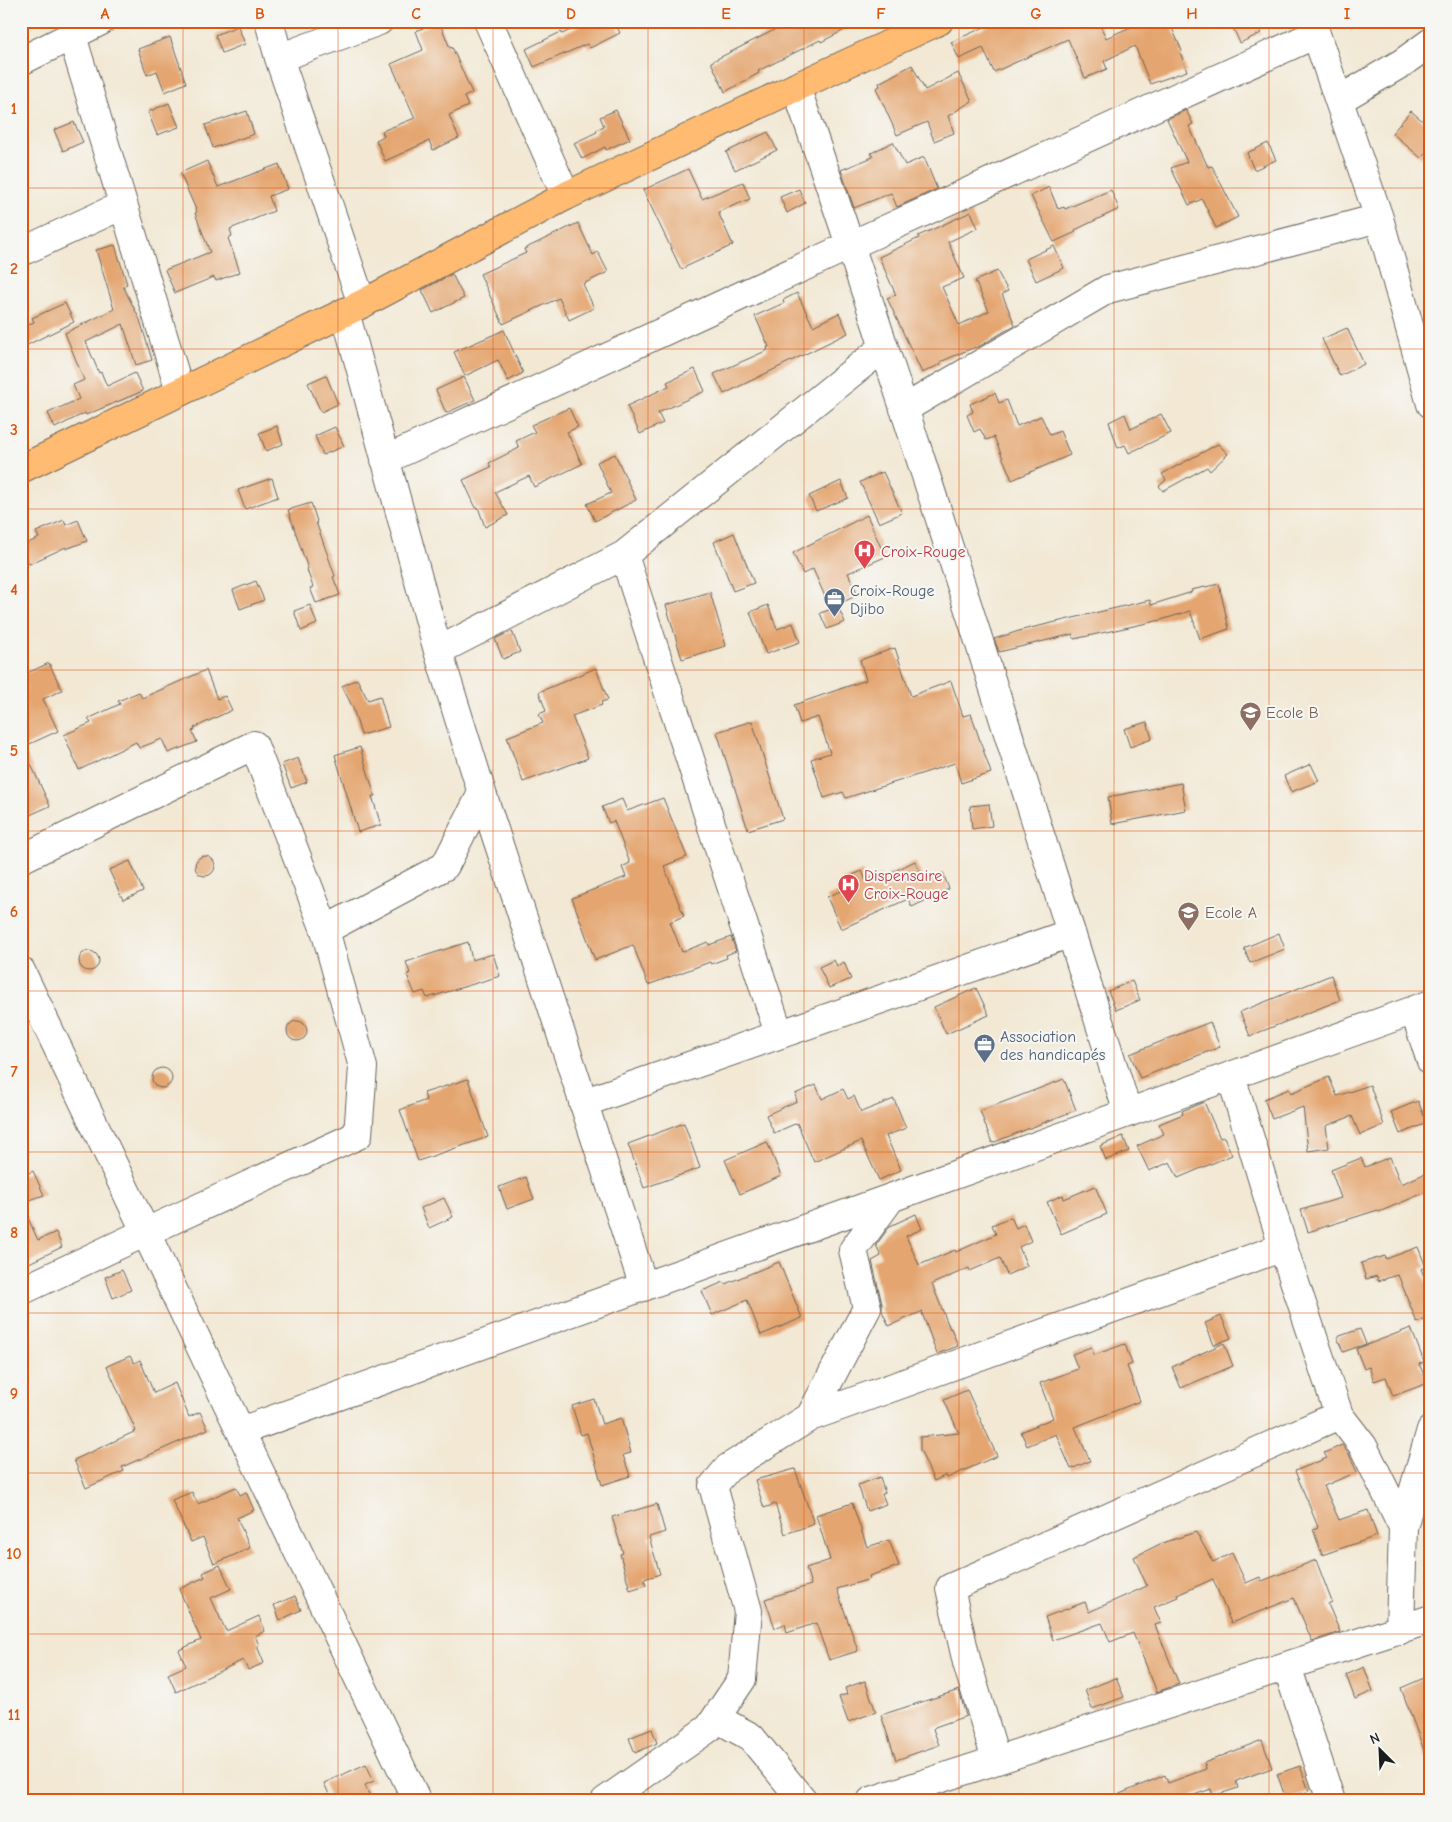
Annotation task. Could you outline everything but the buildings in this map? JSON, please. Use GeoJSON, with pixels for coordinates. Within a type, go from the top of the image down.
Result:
{"type":"FeatureCollection","features":[{"type":"Feature","properties":{"kind":"main road"},"geometry":{"type":"LineString","coordinates":[[21,469],[353,308],[566,196],[939,21]]}},
{"type":"Feature","properties":{"kind":"street"},"geometry":{"type":"LineString","coordinates":[[21,61],[101,21]]}},
{"type":"Feature","properties":{"kind":"street"},"geometry":{"type":"LineString","coordinates":[[270,21],[279,58],[353,308],[386,460],[438,651],[582,1103],[644,1287]]}},
{"type":"Feature","properties":{"kind":"street"},"geometry":{"type":"LineString","coordinates":[[279,58],[379,21]]}},
{"type":"Feature","properties":{"kind":"street"},"geometry":{"type":"LineString","coordinates":[[488,21],[566,196]]}},
{"type":"Feature","properties":{"kind":"street"},"geometry":{"type":"LineString","coordinates":[[386,460],[1315,28],[1379,218],[1431,404]]}},
{"type":"Feature","properties":{"kind":"street"},"geometry":{"type":"LineString","coordinates":[[72,36],[180,392]]}},
{"type":"Feature","properties":{"kind":"street"},"geometry":{"type":"LineString","coordinates":[[1339,100],[1402,63],[1431,42]]}},
{"type":"Feature","properties":{"kind":"street"},"geometry":{"type":"LineString","coordinates":[[796,87],[851,245],[1128,1113]]}},
{"type":"Feature","properties":{"kind":"street"},"geometry":{"type":"LineString","coordinates":[[21,252],[124,205]]}},
{"type":"Feature","properties":{"kind":"street"},"geometry":{"type":"LineString","coordinates":[[904,409],[1108,289],[1379,218]]}},
{"type":"Feature","properties":{"kind":"street"},"geometry":{"type":"LineString","coordinates":[[438,651],[624,555],[884,347]]}},
{"type":"Feature","properties":{"kind":"street"},"geometry":{"type":"LineString","coordinates":[[624,555],[779,1034]]}},
{"type":"Feature","properties":{"kind":"street"},"geometry":{"type":"LineString","coordinates":[[21,859],[254,746],[325,930],[363,1067],[358,1135],[21,1291]]}},
{"type":"Feature","properties":{"kind":"street"},"geometry":{"type":"LineString","coordinates":[[325,930],[445,866],[482,792]]}},
{"type":"Feature","properties":{"kind":"street"},"geometry":{"type":"LineString","coordinates":[[582,1103],[1071,933]]}},
{"type":"Feature","properties":{"kind":"street"},"geometry":{"type":"LineString","coordinates":[[21,971],[418,1801]]}},
{"type":"Feature","properties":{"kind":"street"},"geometry":{"type":"LineString","coordinates":[[242,1431],[1422,1007],[1431,1062]]}},
{"type":"Feature","properties":{"kind":"street"},"geometry":{"type":"LineString","coordinates":[[1231,1076],[1283,1247],[1339,1415],[1363,1446],[1403,1527]]}},
{"type":"Feature","properties":{"kind":"street"},"geometry":{"type":"LineString","coordinates":[[810,1416],[867,1308],[853,1250],[891,1198]]}},
{"type":"Feature","properties":{"kind":"street"},"geometry":{"type":"LineString","coordinates":[[605,1801],[710,1728],[742,1679],[748,1611],[713,1486],[728,1468],[810,1416],[1283,1247]]}},
{"type":"Feature","properties":{"kind":"street"},"geometry":{"type":"LineString","coordinates":[[996,1760],[967,1663],[950,1588],[1339,1415]]}},
{"type":"Feature","properties":{"kind":"street"},"geometry":{"type":"LineString","coordinates":[[1400,1630],[1403,1527],[1431,1430]]}},
{"type":"Feature","properties":{"kind":"street"},"geometry":{"type":"LineString","coordinates":[[871,1801],[1431,1620]]}},
{"type":"Feature","properties":{"kind":"street"},"geometry":{"type":"LineString","coordinates":[[1287,1666],[1330,1801]]}},
{"type":"Feature","properties":{"kind":"street"},"geometry":{"type":"LineString","coordinates":[[716,1718],[751,1737],[802,1801]]}},
{"type":"Feature","properties":{"kind":"place","name":"Croix-Rouge"},"geometry":{"type":"Point","coordinates":[865,570]}},
{"type":"Feature","properties":{"kind":"place","name":"Croix-Rouge Djibo"},"geometry":{"type":"Point","coordinates":[834,618]}},
{"type":"Feature","properties":{"kind":"place","name":"Ecole B"},"geometry":{"type":"Point","coordinates":[1250,731]}},
{"type":"Feature","properties":{"kind":"place","name":"Dispensaire Croix-Rouge"},"geometry":{"type":"Point","coordinates":[848,903]}},
{"type":"Feature","properties":{"kind":"place","name":"Ecole A"},"geometry":{"type":"Point","coordinates":[1189,931]}},
{"type":"Feature","properties":{"kind":"place","name":"Association des handicapés"},"geometry":{"type":"Point","coordinates":[984,1064]}}]}
